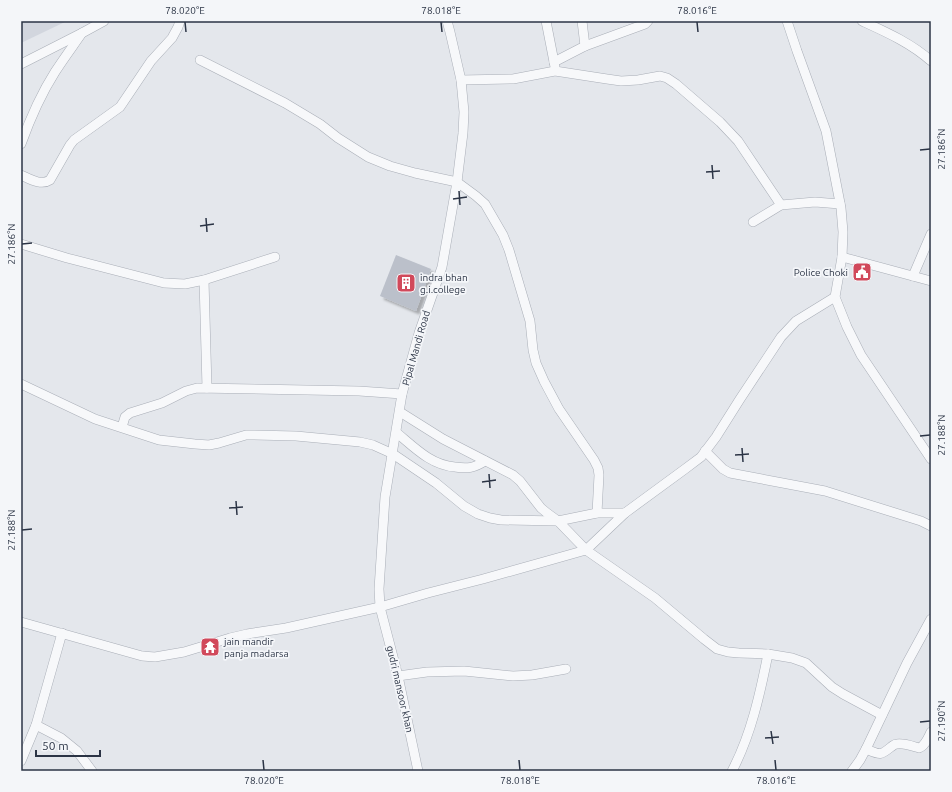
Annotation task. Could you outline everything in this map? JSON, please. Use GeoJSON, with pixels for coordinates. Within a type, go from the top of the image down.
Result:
{"type":"FeatureCollection","features":[{"type":"Feature","properties":{"kind":"street"},"geometry":{"type":"LineString","coordinates":[[21,64],[82,34],[104,21]]}},
{"type":"Feature","properties":{"kind":"street"},"geometry":{"type":"LineString","coordinates":[[21,175],[42,183],[46,183],[50,180],[74,140],[120,107],[150,61],[172,38],[180,21]]}},
{"type":"Feature","properties":{"kind":"street","name":"Pipal Mandi Road"},"geometry":{"type":"LineString","coordinates":[[380,608],[379,589],[386,497],[402,394],[419,334],[442,267],[457,182],[463,133],[464,112],[461,80],[447,21]]}},
{"type":"Feature","properties":{"kind":"street"},"geometry":{"type":"LineString","coordinates":[[546,21],[555,66]]}},
{"type":"Feature","properties":{"kind":"street"},"geometry":{"type":"LineString","coordinates":[[582,21],[585,46]]}},
{"type":"Feature","properties":{"kind":"street"},"geometry":{"type":"LineString","coordinates":[[461,80],[513,79],[555,66],[585,46],[645,24],[648,21]]}},
{"type":"Feature","properties":{"kind":"street"},"geometry":{"type":"LineString","coordinates":[[787,21],[826,131],[840,204],[843,232],[842,257],[835,297],[847,327],[861,355],[931,459]]}},
{"type":"Feature","properties":{"kind":"street"},"geometry":{"type":"LineString","coordinates":[[862,21],[917,49],[931,61]]}},
{"type":"Feature","properties":{"kind":"street"},"geometry":{"type":"LineString","coordinates":[[21,144],[46,86],[82,34]]}},
{"type":"Feature","properties":{"kind":"street"},"geometry":{"type":"LineString","coordinates":[[200,60],[285,103],[320,124],[338,138],[368,157],[390,166],[414,173],[457,182],[485,204],[503,235],[509,250],[530,321],[536,363],[559,409],[598,468],[597,514]]}},
{"type":"Feature","properties":{"kind":"street"},"geometry":{"type":"LineString","coordinates":[[555,66],[607,79],[622,81],[660,76],[667,78],[720,122],[738,141],[781,205]]}},
{"type":"Feature","properties":{"kind":"street"},"geometry":{"type":"LineString","coordinates":[[753,222],[781,205],[815,202],[840,204]]}},
{"type":"Feature","properties":{"kind":"street"},"geometry":{"type":"LineString","coordinates":[[914,276],[931,234]]}},
{"type":"Feature","properties":{"kind":"street"},"geometry":{"type":"LineString","coordinates":[[21,244],[164,283],[185,284],[204,280],[275,257]]}},
{"type":"Feature","properties":{"kind":"street"},"geometry":{"type":"LineString","coordinates":[[842,257],[931,281]]}},
{"type":"Feature","properties":{"kind":"street"},"geometry":{"type":"LineString","coordinates":[[204,280],[207,388]]}},
{"type":"Feature","properties":{"kind":"street"},"geometry":{"type":"LineString","coordinates":[[21,622],[142,656],[155,657],[184,652],[235,636],[286,628],[380,608],[428,593],[586,550],[625,514],[701,457],[716,437],[781,337],[796,321],[835,297]]}},
{"type":"Feature","properties":{"kind":"street"},"geometry":{"type":"LineString","coordinates":[[21,384],[95,419],[159,440],[180,443],[209,444],[219,443],[246,435],[253,435],[296,436],[360,442],[393,454],[436,483],[464,506],[478,514],[490,518],[501,520],[558,521],[597,514],[625,514]]}},
{"type":"Feature","properties":{"kind":"street"},"geometry":{"type":"LineString","coordinates":[[122,427],[125,417],[130,413],[162,403],[197,388],[359,391],[402,394]]}},
{"type":"Feature","properties":{"kind":"street"},"geometry":{"type":"LineString","coordinates":[[400,412],[443,439],[513,475],[520,481],[541,508],[558,521],[586,550],[655,598],[717,649],[739,654],[768,654],[792,658],[806,664],[832,687],[882,716]]}},
{"type":"Feature","properties":{"kind":"street"},"geometry":{"type":"LineString","coordinates":[[397,433],[428,459],[449,467],[474,467],[485,461]]}},
{"type":"Feature","properties":{"kind":"street"},"geometry":{"type":"LineString","coordinates":[[705,451],[723,469],[730,473],[825,491],[921,521],[931,526]]}},
{"type":"Feature","properties":{"kind":"street","name":"gudri mansoor khan"},"geometry":{"type":"LineString","coordinates":[[380,608],[398,676],[418,771]]}},
{"type":"Feature","properties":{"kind":"street"},"geometry":{"type":"LineString","coordinates":[[852,771],[866,749],[907,663],[931,619]]}},
{"type":"Feature","properties":{"kind":"street"},"geometry":{"type":"LineString","coordinates":[[21,761],[36,724],[62,633]]}},
{"type":"Feature","properties":{"kind":"street"},"geometry":{"type":"LineString","coordinates":[[732,771],[740,757],[761,690],[768,654]]}},
{"type":"Feature","properties":{"kind":"street"},"geometry":{"type":"LineString","coordinates":[[398,676],[427,672],[464,671],[513,676],[532,675],[566,669]]}},
{"type":"Feature","properties":{"kind":"street"},"geometry":{"type":"LineString","coordinates":[[36,724],[61,738],[77,751],[92,771]]}},
{"type":"Feature","properties":{"kind":"street"},"geometry":{"type":"LineString","coordinates":[[866,749],[880,754],[884,753],[894,744],[919,748],[924,745],[931,732]]}},
{"type":"Feature","properties":{"kind":"shaded area"},"geometry":{"type":"Polygon","coordinates":[[[21,21],[67,21],[21,43],[21,21]]]}},
{"type":"Feature","properties":{"kind":"building","name":"indra bhan g.i.college"},"geometry":{"type":"Polygon","coordinates":[[[396,255],[431,269],[416,311],[380,296],[396,255]]]}},
{"type":"Feature","properties":{"kind":"place","name":"Police Choki"},"geometry":{"type":"Point","coordinates":[862,272]}},
{"type":"Feature","properties":{"kind":"place","name":"indra bhan g.i.college"},"geometry":{"type":"Point","coordinates":[406,283]}},
{"type":"Feature","properties":{"kind":"place","name":"jain mandir panja madarsa"},"geometry":{"type":"Point","coordinates":[210,647]}}]}
